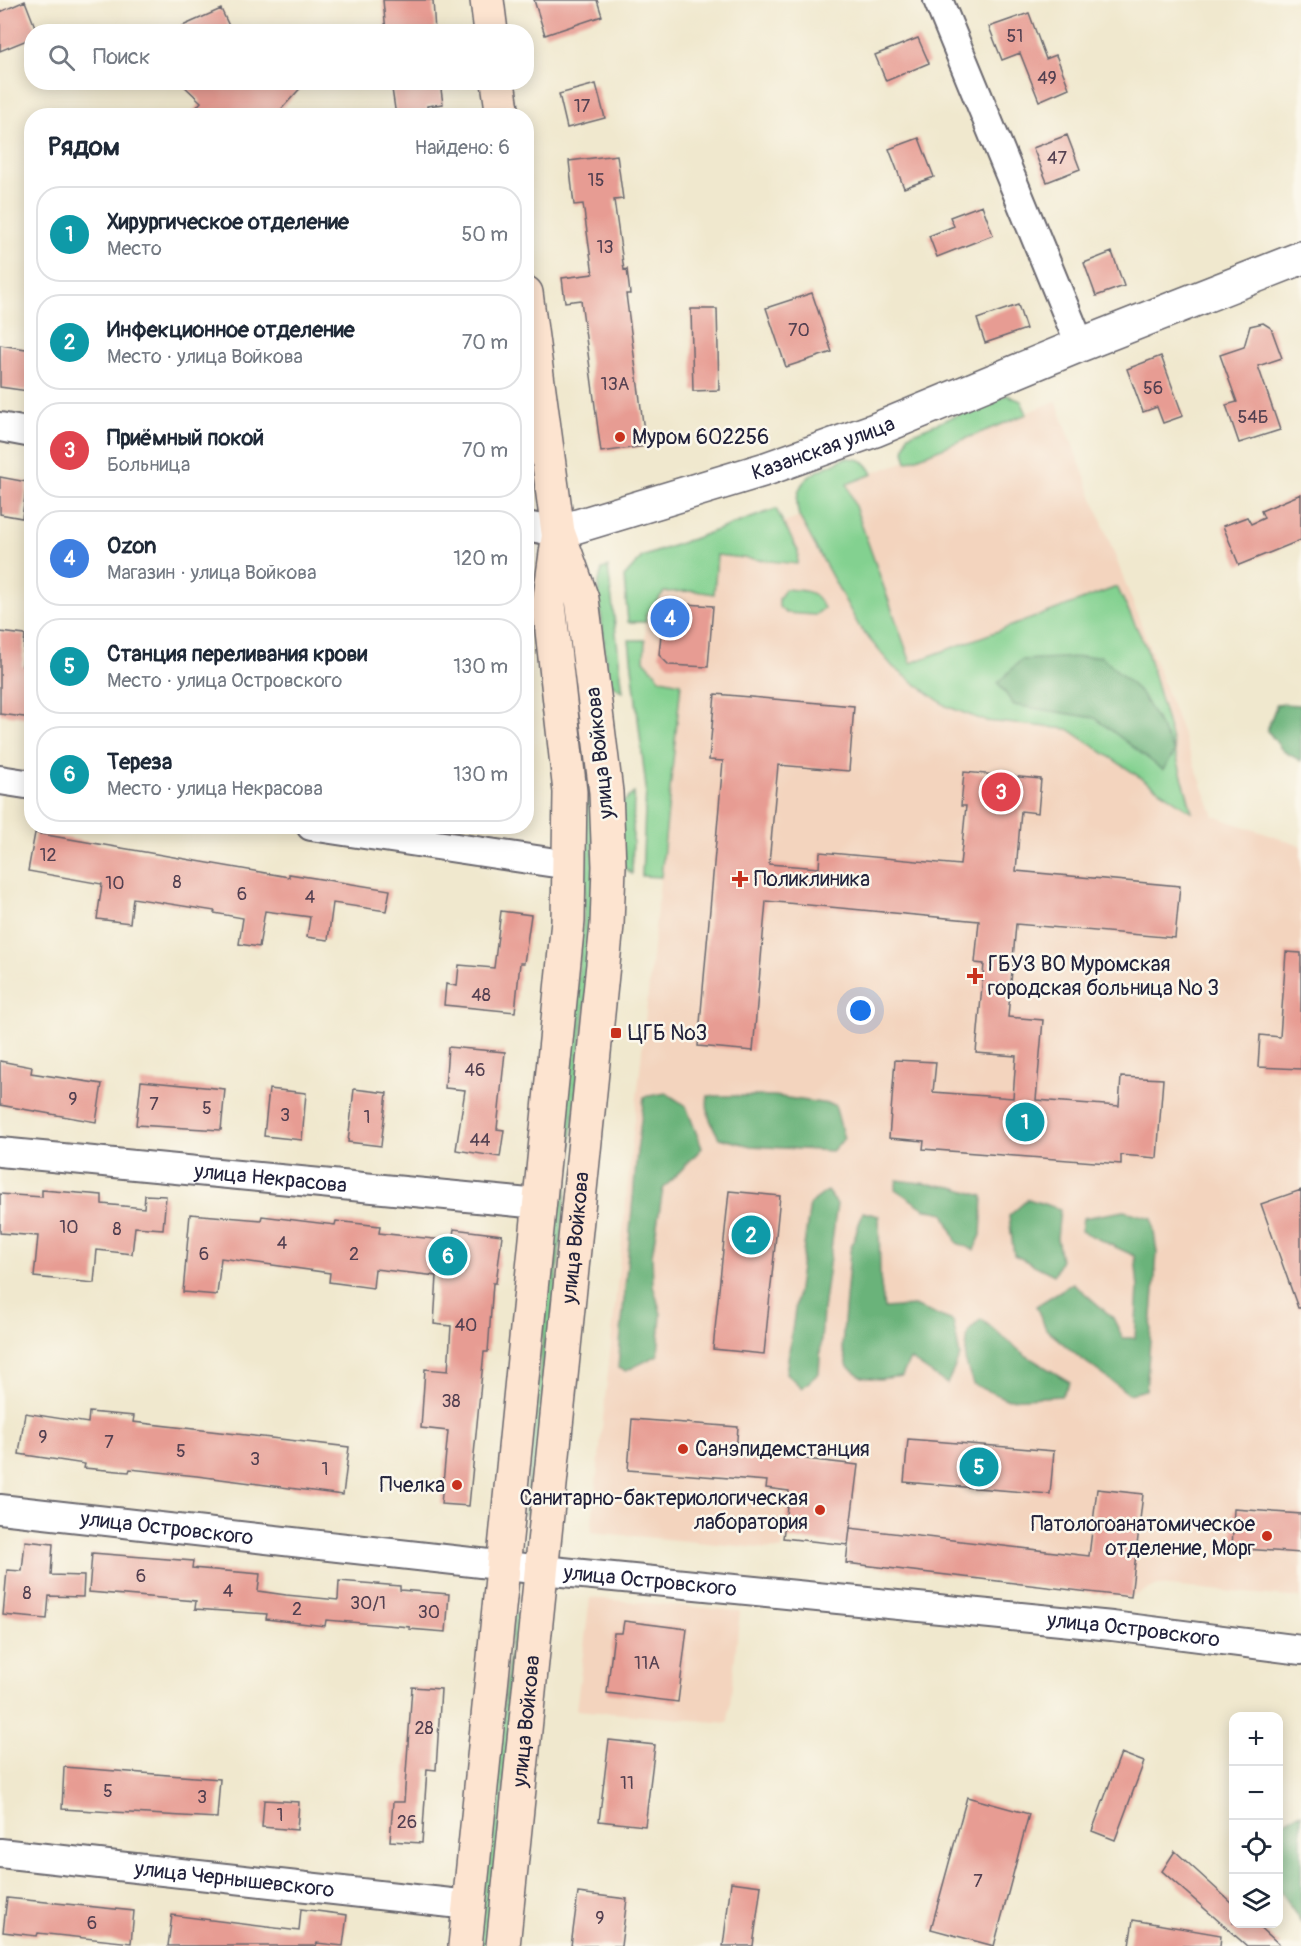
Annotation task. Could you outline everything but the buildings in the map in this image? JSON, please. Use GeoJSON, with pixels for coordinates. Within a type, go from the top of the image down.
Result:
{"type":"FeatureCollection","features":[{"type":"Feature","properties":{"kind":"main road"},"geometry":{"type":"LineString","coordinates":[[487,0],[490,24]]}},
{"type":"Feature","properties":{"kind":"main road"},"geometry":{"type":"LineString","coordinates":[[499,90],[502,108]]}},
{"type":"Feature","properties":{"kind":"main road","name":"улица Войкова"},"geometry":{"type":"LineString","coordinates":[[502,1946],[607,925],[609,866],[606,792],[582,599],[558,532],[534,353]]}},
{"type":"Feature","properties":{"kind":"main road","name":"улица Войкова"},"geometry":{"type":"LineString","coordinates":[[465,1946],[568,921],[570,792],[549,604],[558,532]]}},
{"type":"Feature","properties":{"kind":"street"},"geometry":{"type":"LineString","coordinates":[[938,0],[1080,345]]}},
{"type":"Feature","properties":{"kind":"street","name":"Казанская улица"},"geometry":{"type":"LineString","coordinates":[[558,532],[755,472],[875,430],[1080,345],[1301,258]]}},
{"type":"Feature","properties":{"kind":"street"},"geometry":{"type":"LineString","coordinates":[[0,427],[24,432]]}},
{"type":"Feature","properties":{"kind":"street"},"geometry":{"type":"LineString","coordinates":[[534,528],[558,532]]}},
{"type":"Feature","properties":{"kind":"street"},"geometry":{"type":"LineString","coordinates":[[0,780],[24,783]]}},
{"type":"Feature","properties":{"kind":"street"},"geometry":{"type":"LineString","coordinates":[[365,834],[569,864]]}},
{"type":"Feature","properties":{"kind":"street","name":"улица Некрасова"},"geometry":{"type":"LineString","coordinates":[[0,1152],[539,1204]]}},
{"type":"Feature","properties":{"kind":"street","name":"улица Островского"},"geometry":{"type":"LineString","coordinates":[[0,1509],[542,1570],[1112,1626],[1301,1650]]}},
{"type":"Feature","properties":{"kind":"street","name":"улица Чернышевского"},"geometry":{"type":"LineString","coordinates":[[0,1853],[469,1905]]}},
{"type":"Feature","properties":{"kind":"shaded area","name":"ГБУЗ ВО Муромская городская больница № 3"},"geometry":{"type":"Polygon","coordinates":[[[1056,401],[1214,816],[1301,846],[1301,1598],[1158,1585],[1131,1597],[846,1563],[848,1545],[784,1538],[782,1550],[591,1532],[681,683],[661,679],[644,660],[646,614],[700,539],[775,526],[814,512],[842,484],[909,460],[1056,401]]]}},
{"type":"Feature","properties":{"kind":"shaded area"},"geometry":{"type":"Polygon","coordinates":[[[590,1598],[740,1611],[728,1723],[576,1710],[590,1598]]]}},
{"type":"Feature","properties":{"kind":"green space"},"geometry":{"type":"Polygon","coordinates":[[[1007,395],[1021,401],[1027,414],[907,462],[904,451],[908,435],[1007,395]]]}},
{"type":"Feature","properties":{"kind":"green space"},"geometry":{"type":"Polygon","coordinates":[[[845,458],[862,461],[873,474],[847,484],[911,663],[1117,587],[1146,647],[1192,812],[1068,729],[985,721],[946,706],[893,667],[860,628],[799,516],[797,503],[802,485],[816,472],[845,458]]]}},
{"type":"Feature","properties":{"kind":"green space"},"geometry":{"type":"Polygon","coordinates":[[[776,509],[798,551],[797,564],[717,555],[714,594],[695,591],[664,592],[646,614],[646,622],[628,622],[624,577],[642,557],[776,509]]]}},
{"type":"Feature","properties":{"kind":"green space"},"geometry":{"type":"Polygon","coordinates":[[[608,567],[623,692],[608,682],[598,585],[602,569],[608,567]]]}},
{"type":"Feature","properties":{"kind":"green space"},"geometry":{"type":"Polygon","coordinates":[[[566,577],[593,791],[594,923],[532,1514],[525,1514],[583,923],[587,851],[583,791],[556,584],[566,577]]]}},
{"type":"Feature","properties":{"kind":"green space"},"geometry":{"type":"Polygon","coordinates":[[[785,589],[813,594],[824,608],[815,615],[786,613],[779,607],[779,599],[785,589]]]}},
{"type":"Feature","properties":{"kind":"green space"},"geometry":{"type":"Polygon","coordinates":[[[629,640],[645,640],[644,660],[661,679],[681,683],[661,877],[642,876],[646,788],[629,640]]]}},
{"type":"Feature","properties":{"kind":"green space"},"geometry":{"type":"Polygon","coordinates":[[[1101,656],[1141,693],[1175,752],[1163,770],[1095,718],[1014,705],[998,683],[1021,660],[1101,656]]]}},
{"type":"Feature","properties":{"kind":"green space"},"geometry":{"type":"Polygon","coordinates":[[[1277,704],[1301,705],[1301,761],[1283,751],[1267,730],[1277,704]]]}},
{"type":"Feature","properties":{"kind":"green space"},"geometry":{"type":"Polygon","coordinates":[[[634,793],[632,874],[620,864],[620,805],[634,793]]]}},
{"type":"Feature","properties":{"kind":"green space"},"geometry":{"type":"Polygon","coordinates":[[[666,1093],[686,1106],[702,1148],[663,1189],[652,1255],[653,1285],[661,1314],[658,1355],[626,1371],[618,1368],[644,1097],[666,1093]]]}},
{"type":"Feature","properties":{"kind":"green space"},"geometry":{"type":"Polygon","coordinates":[[[708,1096],[774,1096],[835,1105],[844,1139],[832,1151],[751,1146],[719,1138],[708,1112],[708,1096]]]}},
{"type":"Feature","properties":{"kind":"green space"},"geometry":{"type":"Polygon","coordinates":[[[897,1180],[953,1187],[983,1196],[981,1235],[974,1250],[957,1243],[944,1213],[925,1209],[895,1189],[897,1180]]]}},
{"type":"Feature","properties":{"kind":"green space"},"geometry":{"type":"Polygon","coordinates":[[[827,1191],[837,1204],[823,1310],[819,1373],[802,1388],[786,1373],[810,1204],[827,1191]]]}},
{"type":"Feature","properties":{"kind":"green space"},"geometry":{"type":"Polygon","coordinates":[[[1028,1199],[1060,1209],[1057,1238],[1061,1260],[1054,1275],[1014,1255],[1009,1216],[1028,1199]]]}},
{"type":"Feature","properties":{"kind":"green space"},"geometry":{"type":"Polygon","coordinates":[[[1124,1211],[1152,1218],[1157,1253],[1146,1390],[1129,1394],[1046,1329],[1036,1306],[1073,1283],[1113,1318],[1123,1338],[1135,1338],[1138,1288],[1135,1256],[1081,1231],[1083,1218],[1124,1211]]]}},
{"type":"Feature","properties":{"kind":"green space"},"geometry":{"type":"Polygon","coordinates":[[[863,1212],[879,1216],[880,1277],[884,1308],[914,1306],[953,1321],[960,1356],[947,1384],[910,1359],[902,1376],[879,1379],[862,1377],[848,1367],[842,1346],[850,1251],[863,1212]]]}},
{"type":"Feature","properties":{"kind":"green space"},"geometry":{"type":"Polygon","coordinates":[[[981,1319],[1025,1355],[1070,1382],[1061,1396],[1006,1399],[973,1384],[965,1360],[968,1332],[981,1319]]]}},
{"type":"Feature","properties":{"kind":"green space"},"geometry":{"type":"Polygon","coordinates":[[[514,1614],[521,1615],[489,1946],[476,1946],[514,1614]]]}},
{"type":"Feature","properties":{"kind":"green space"},"geometry":{"type":"Polygon","coordinates":[[[1301,1813],[1301,1922],[1283,1896],[1283,1823],[1301,1813]]]}},
{"type":"Feature","properties":{"kind":"place","name":"Муром 602256"},"geometry":{"type":"Point","coordinates":[620,437]}},
{"type":"Feature","properties":{"kind":"place","name":"Ozon"},"geometry":{"type":"Point","coordinates":[670,618]}},
{"type":"Feature","properties":{"kind":"place","name":"Приёмный покой"},"geometry":{"type":"Point","coordinates":[1001,792]}},
{"type":"Feature","properties":{"kind":"place","name":"Поликлиника"},"geometry":{"type":"Point","coordinates":[740,879]}},
{"type":"Feature","properties":{"kind":"place","name":"ГБУЗ ВО Муромская городская больница № 3"},"geometry":{"type":"Point","coordinates":[975,976]}},
{"type":"Feature","properties":{"kind":"place","name":"ЦГБ №3"},"geometry":{"type":"Point","coordinates":[616,1033]}},
{"type":"Feature","properties":{"kind":"place","name":"Хирургическое отделение"},"geometry":{"type":"Point","coordinates":[1025,1122]}},
{"type":"Feature","properties":{"kind":"place","name":"Инфекционное отделение"},"geometry":{"type":"Point","coordinates":[751,1235]}},
{"type":"Feature","properties":{"kind":"place","name":"Тереза"},"geometry":{"type":"Point","coordinates":[448,1256]}},
{"type":"Feature","properties":{"kind":"place","name":"Cанэпидемстанция"},"geometry":{"type":"Point","coordinates":[683,1449]}},
{"type":"Feature","properties":{"kind":"place","name":"Станция переливания крови"},"geometry":{"type":"Point","coordinates":[979,1467]}},
{"type":"Feature","properties":{"kind":"place","name":"Пчелка"},"geometry":{"type":"Point","coordinates":[457,1485]}},
{"type":"Feature","properties":{"kind":"place","name":"Санитарно-бактериологическая лаборатория"},"geometry":{"type":"Point","coordinates":[820,1510]}},
{"type":"Feature","properties":{"kind":"place","name":"Патологоанатомическое отделение, Морг"},"geometry":{"type":"Point","coordinates":[1267,1536]}}]}
